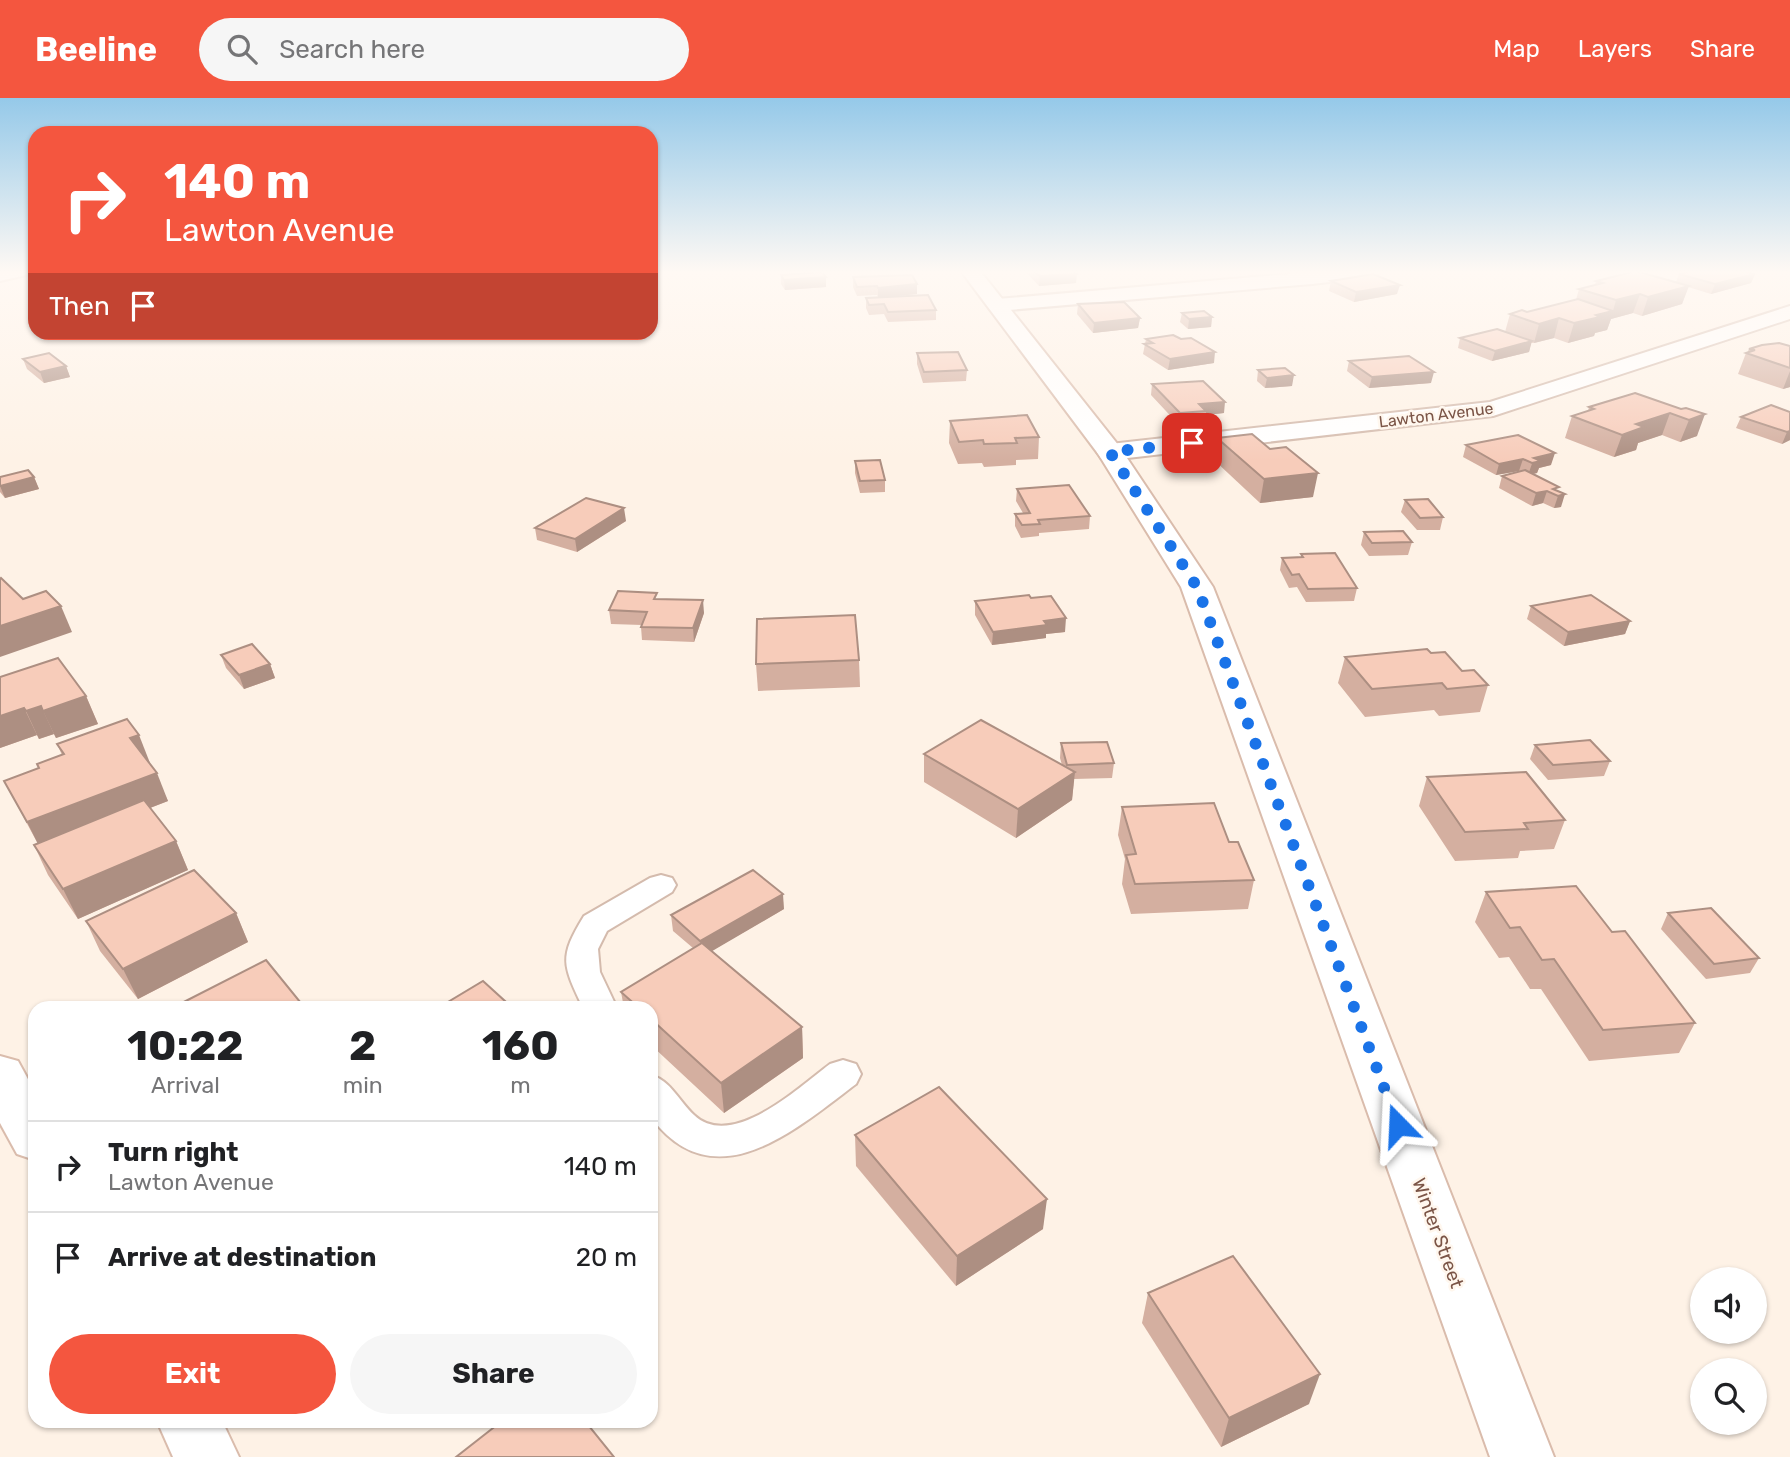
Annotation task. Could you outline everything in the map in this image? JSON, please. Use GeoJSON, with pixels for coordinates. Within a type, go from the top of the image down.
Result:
{"type":"FeatureCollection","features":[{"type":"Feature","properties":{"kind":"street","name":"Winter Street"},"geometry":{"type":"LineString","coordinates":[[1020,334],[1110,452],[1197,587],[1522,1457]]}},
{"type":"Feature","properties":{"kind":"street","name":"Lawton Avenue"},"geometry":{"type":"LineString","coordinates":[[1110,452],[1493,409],[1721,334]]}},
{"type":"Feature","properties":{"kind":"street"},"geometry":{"type":"LineString","coordinates":[[0,1074],[28,1126]]}},
{"type":"Feature","properties":{"kind":"lane"},"geometry":{"type":"LineString","coordinates":[[597,1001],[583,972],[582,949],[595,923],[661,885]]}},
{"type":"Feature","properties":{"kind":"lane"},"geometry":{"type":"LineString","coordinates":[[658,1111],[691,1134],[716,1143],[733,1141],[757,1135],[843,1074]]}},
{"type":"Feature","properties":{"kind":"building"},"geometry":{"type":"Polygon","coordinates":[[[1475,334],[1513,334],[1532,341],[1495,351],[1460,338],[1475,334]]]}},
{"type":"Feature","properties":{"kind":"building"},"geometry":{"type":"Polygon","coordinates":[[[1173,335],[1181,339],[1191,338],[1215,352],[1170,359],[1144,344],[1153,343],[1146,339],[1173,335]]]}},
{"type":"Feature","properties":{"kind":"building"},"geometry":{"type":"Polygon","coordinates":[[[1779,343],[1790,346],[1790,368],[1746,353],[1755,350],[1749,349],[1762,345],[1779,343]]]}},
{"type":"Feature","properties":{"kind":"building"},"geometry":{"type":"Polygon","coordinates":[[[958,352],[967,370],[924,372],[917,353],[958,352]]]}},
{"type":"Feature","properties":{"kind":"building"},"geometry":{"type":"Polygon","coordinates":[[[49,353],[66,366],[40,372],[23,359],[49,353]]]}},
{"type":"Feature","properties":{"kind":"building"},"geometry":{"type":"Polygon","coordinates":[[[1409,356],[1434,372],[1372,377],[1349,361],[1409,356]]]}},
{"type":"Feature","properties":{"kind":"building"},"geometry":{"type":"Polygon","coordinates":[[[1285,368],[1294,375],[1267,378],[1258,370],[1285,368]]]}},
{"type":"Feature","properties":{"kind":"building"},"geometry":{"type":"Polygon","coordinates":[[[1203,381],[1225,402],[1199,404],[1206,411],[1180,413],[1152,384],[1203,381]]]}},
{"type":"Feature","properties":{"kind":"building"},"geometry":{"type":"Polygon","coordinates":[[[1635,393],[1681,409],[1705,414],[1689,420],[1670,413],[1636,424],[1644,427],[1622,435],[1572,416],[1594,409],[1589,407],[1635,393]]]}},
{"type":"Feature","properties":{"kind":"building"},"geometry":{"type":"Polygon","coordinates":[[[1771,405],[1790,412],[1790,431],[1741,417],[1771,405]]]}},
{"type":"Feature","properties":{"kind":"building"},"geometry":{"type":"Polygon","coordinates":[[[1027,415],[1039,437],[1015,438],[1017,443],[984,444],[983,440],[959,442],[950,421],[1027,415]]]}},
{"type":"Feature","properties":{"kind":"building"},"geometry":{"type":"Polygon","coordinates":[[[1252,434],[1270,449],[1286,447],[1318,473],[1264,479],[1217,438],[1252,434]]]}},
{"type":"Feature","properties":{"kind":"building"},"geometry":{"type":"Polygon","coordinates":[[[1518,435],[1555,453],[1534,458],[1541,461],[1532,463],[1523,459],[1499,464],[1466,445],[1518,435]]]}},
{"type":"Feature","properties":{"kind":"building"},"geometry":{"type":"Polygon","coordinates":[[[880,460],[885,480],[860,481],[855,461],[880,460]]]}},
{"type":"Feature","properties":{"kind":"building"},"geometry":{"type":"Polygon","coordinates":[[[28,470],[34,477],[0,486],[0,477],[28,470]]]}},
{"type":"Feature","properties":{"kind":"building"},"geometry":{"type":"Polygon","coordinates":[[[1525,470],[1559,487],[1553,489],[1565,494],[1558,496],[1547,491],[1536,493],[1502,476],[1525,470]]]}},
{"type":"Feature","properties":{"kind":"building"},"geometry":{"type":"Polygon","coordinates":[[[1069,485],[1090,516],[1038,520],[1040,524],[1022,525],[1015,514],[1030,513],[1017,489],[1069,485]]]}},
{"type":"Feature","properties":{"kind":"building"},"geometry":{"type":"Polygon","coordinates":[[[586,498],[624,508],[575,539],[535,528],[586,498]]]}},
{"type":"Feature","properties":{"kind":"building"},"geometry":{"type":"Polygon","coordinates":[[[1428,499],[1443,517],[1420,518],[1405,500],[1428,499]]]}},
{"type":"Feature","properties":{"kind":"building"},"geometry":{"type":"Polygon","coordinates":[[[1403,531],[1412,542],[1372,543],[1364,532],[1403,531]]]}},
{"type":"Feature","properties":{"kind":"building"},"geometry":{"type":"Polygon","coordinates":[[[1335,553],[1357,588],[1308,589],[1299,574],[1292,575],[1282,558],[1303,557],[1301,554],[1335,553]]]}},
{"type":"Feature","properties":{"kind":"building"},"geometry":{"type":"Polygon","coordinates":[[[1,578],[23,599],[46,591],[61,606],[0,626],[1,578]]]}},
{"type":"Feature","properties":{"kind":"building"},"geometry":{"type":"Polygon","coordinates":[[[618,591],[657,593],[654,599],[703,600],[693,628],[641,627],[647,612],[609,610],[618,591]]]}},
{"type":"Feature","properties":{"kind":"building"},"geometry":{"type":"Polygon","coordinates":[[[1029,595],[1031,598],[1051,596],[1066,618],[1044,621],[1047,625],[993,632],[975,601],[1029,595]]]}},
{"type":"Feature","properties":{"kind":"building"},"geometry":{"type":"Polygon","coordinates":[[[1591,595],[1630,621],[1568,632],[1531,606],[1591,595]]]}},
{"type":"Feature","properties":{"kind":"building"},"geometry":{"type":"Polygon","coordinates":[[[855,615],[859,660],[756,664],[757,619],[855,615]]]}},
{"type":"Feature","properties":{"kind":"building"},"geometry":{"type":"Polygon","coordinates":[[[252,644],[270,664],[239,675],[221,655],[252,644]]]}},
{"type":"Feature","properties":{"kind":"building"},"geometry":{"type":"Polygon","coordinates":[[[1427,649],[1431,653],[1445,652],[1462,671],[1474,670],[1488,685],[1447,689],[1442,683],[1372,689],[1345,657],[1427,649]]]}},
{"type":"Feature","properties":{"kind":"building"},"geometry":{"type":"Polygon","coordinates":[[[58,658],[86,696],[43,711],[41,706],[0,716],[0,677],[58,658]]]}},
{"type":"Feature","properties":{"kind":"building"},"geometry":{"type":"Polygon","coordinates":[[[127,719],[139,735],[130,738],[157,773],[27,822],[4,781],[39,768],[37,764],[64,754],[57,744],[127,719]]]}},
{"type":"Feature","properties":{"kind":"building"},"geometry":{"type":"Polygon","coordinates":[[[981,720],[1075,772],[1018,809],[924,754],[981,720]]]}},
{"type":"Feature","properties":{"kind":"building"},"geometry":{"type":"Polygon","coordinates":[[[1590,740],[1610,761],[1553,765],[1535,745],[1590,740]]]}},
{"type":"Feature","properties":{"kind":"building"},"geometry":{"type":"Polygon","coordinates":[[[1107,742],[1114,763],[1067,765],[1061,743],[1107,742]]]}},
{"type":"Feature","properties":{"kind":"building"},"geometry":{"type":"Polygon","coordinates":[[[1526,772],[1565,820],[1524,823],[1528,829],[1465,832],[1427,777],[1526,772]]]}},
{"type":"Feature","properties":{"kind":"building"},"geometry":{"type":"Polygon","coordinates":[[[144,800],[176,841],[63,889],[34,845],[144,800]]]}},
{"type":"Feature","properties":{"kind":"building"},"geometry":{"type":"Polygon","coordinates":[[[1214,803],[1229,842],[1238,842],[1254,880],[1135,884],[1126,855],[1136,854],[1122,807],[1214,803]]]}},
{"type":"Feature","properties":{"kind":"building"},"geometry":{"type":"Polygon","coordinates":[[[194,870],[236,913],[123,969],[86,921],[194,870]]]}},
{"type":"Feature","properties":{"kind":"building"},"geometry":{"type":"Polygon","coordinates":[[[753,870],[783,894],[700,941],[671,915],[753,870]]]}},
{"type":"Feature","properties":{"kind":"building"},"geometry":{"type":"Polygon","coordinates":[[[1576,886],[1612,932],[1625,931],[1695,1023],[1603,1030],[1554,959],[1542,960],[1520,927],[1510,928],[1486,892],[1576,886]]]}},
{"type":"Feature","properties":{"kind":"building"},"geometry":{"type":"Polygon","coordinates":[[[1711,908],[1759,958],[1714,964],[1668,913],[1711,908]]]}},
{"type":"Feature","properties":{"kind":"building"},"geometry":{"type":"Polygon","coordinates":[[[702,943],[802,1027],[721,1083],[658,1025],[658,1001],[631,1001],[621,992],[702,943]]]}},
{"type":"Feature","properties":{"kind":"building"},"geometry":{"type":"Polygon","coordinates":[[[266,960],[299,1001],[186,1001],[266,960]]]}},
{"type":"Feature","properties":{"kind":"building"},"geometry":{"type":"Polygon","coordinates":[[[483,981],[505,1001],[450,1001],[483,981]]]}},
{"type":"Feature","properties":{"kind":"building"},"geometry":{"type":"Polygon","coordinates":[[[939,1087],[1047,1199],[957,1256],[855,1135],[939,1087]]]}},
{"type":"Feature","properties":{"kind":"building"},"geometry":{"type":"Polygon","coordinates":[[[1233,1256],[1320,1374],[1229,1418],[1148,1293],[1233,1256]]]}},
{"type":"Feature","properties":{"kind":"building"},"geometry":{"type":"Polygon","coordinates":[[[493,1428],[591,1428],[614,1457],[456,1457],[493,1428]]]}},
{"type":"Feature","properties":{"kind":"route"},"geometry":{"type":"LineString","coordinates":[[1192,443],[1110,452],[1197,587],[1398,1125]]}}]}
